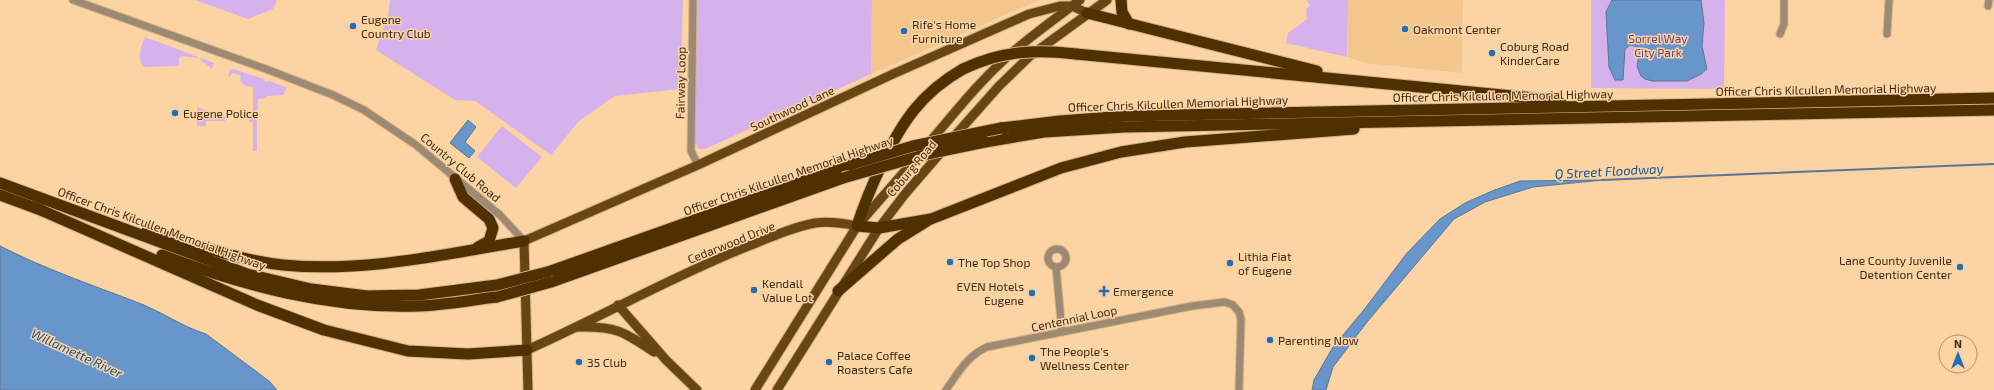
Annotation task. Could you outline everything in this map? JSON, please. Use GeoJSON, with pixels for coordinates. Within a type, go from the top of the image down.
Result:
{"type":"FeatureCollection","features":[{"type":"Feature","properties":{"kind":"highway"},"geometry":{"type":"LineString","coordinates":[[1122,0],[1122,12],[1129,24]]}},
{"type":"Feature","properties":{"kind":"highway"},"geometry":{"type":"LineString","coordinates":[[1088,13],[1353,80]]}},
{"type":"Feature","properties":{"kind":"highway"},"geometry":{"type":"LineString","coordinates":[[914,226],[879,228],[857,226],[864,202],[896,135],[911,112],[945,79],[963,69],[994,57],[1020,52],[1076,54],[1545,99],[1575,107]]}},
{"type":"Feature","properties":{"kind":"highway","name":"Officer Chris Kilcullen Memorial Highway"},"geometry":{"type":"LineString","coordinates":[[0,183],[247,274],[311,289],[367,296],[419,295],[497,285],[551,271],[849,165],[913,146],[1001,128],[1060,120],[1126,116],[1994,98]]}},
{"type":"Feature","properties":{"kind":"highway","name":"Officer Chris Kilcullen Memorial Highway"},"geometry":{"type":"LineString","coordinates":[[0,195],[184,264],[246,284],[310,299],[369,306],[420,306],[497,297],[551,282],[843,178],[901,161],[985,142],[1044,132],[1124,127],[1994,110]]}},
{"type":"Feature","properties":{"kind":"highway"},"geometry":{"type":"LineString","coordinates":[[838,291],[914,226],[1061,168],[1121,152],[1185,142],[1473,119]]}},
{"type":"Feature","properties":{"kind":"highway"},"geometry":{"type":"LineString","coordinates":[[455,179],[464,197],[489,219],[493,228],[489,241],[474,250]]}},
{"type":"Feature","properties":{"kind":"highway"},"geometry":{"type":"LineString","coordinates":[[61,206],[243,257],[282,264],[313,267],[359,267],[524,241]]}},
{"type":"Feature","properties":{"kind":"highway"},"geometry":{"type":"LineString","coordinates":[[34,207],[257,305],[324,330],[408,351],[468,354],[527,350]]}},
{"type":"Feature","properties":{"kind":"main road","name":"Coburg Road"},"geometry":{"type":"LineString","coordinates":[[755,390],[857,226],[977,88],[1026,41],[1072,3],[1080,0]]}},
{"type":"Feature","properties":{"kind":"main road","name":"Coburg Road"},"geometry":{"type":"LineString","coordinates":[[777,390],[879,228],[905,194],[998,86],[1030,56],[1107,0]]}},
{"type":"Feature","properties":{"kind":"main road","name":"Southwood Lane"},"geometry":{"type":"LineString","coordinates":[[524,241],[698,165],[893,74],[1029,14],[1072,3]]}},
{"type":"Feature","properties":{"kind":"main road"},"geometry":{"type":"LineString","coordinates":[[1072,3],[1088,13]]}},
{"type":"Feature","properties":{"kind":"main road","name":"Cedarwood Drive"},"geometry":{"type":"LineString","coordinates":[[618,305],[713,260],[798,227],[827,222],[857,226]]}},
{"type":"Feature","properties":{"kind":"main road"},"geometry":{"type":"LineString","coordinates":[[524,241],[528,390]]}},
{"type":"Feature","properties":{"kind":"main road"},"geometry":{"type":"LineString","coordinates":[[527,350],[618,305],[666,360],[690,381],[697,390]]}},
{"type":"Feature","properties":{"kind":"main road"},"geometry":{"type":"LineString","coordinates":[[574,327],[604,326],[620,330],[666,360]]}},
{"type":"Feature","properties":{"kind":"main road"},"geometry":{"type":"LineString","coordinates":[[690,381],[699,385],[705,390]]}},
{"type":"Feature","properties":{"kind":"street","name":"Country Club Road"},"geometry":{"type":"LineString","coordinates":[[73,0],[266,69],[347,102],[397,131],[500,215],[524,241]]}},
{"type":"Feature","properties":{"kind":"street","name":"Fairway Loop"},"geometry":{"type":"LineString","coordinates":[[693,0],[691,151],[698,165]]}},
{"type":"Feature","properties":{"kind":"street"},"geometry":{"type":"LineString","coordinates":[[1780,34],[1784,24],[1784,0]]}},
{"type":"Feature","properties":{"kind":"street"},"geometry":{"type":"LineString","coordinates":[[1887,34],[1889,0]]}},
{"type":"Feature","properties":{"kind":"street"},"geometry":{"type":"LineString","coordinates":[[1056,267],[1062,332]]}},
{"type":"Feature","properties":{"kind":"street","name":"Centennial Loop"},"geometry":{"type":"LineString","coordinates":[[946,390],[967,360],[977,352],[987,347],[1205,303],[1222,301],[1229,303],[1238,310],[1241,319],[1239,390]]}},
{"type":"Feature","properties":{"kind":"shaded area"},"geometry":{"type":"Polygon","coordinates":[[[872,0],[1039,0],[871,74],[872,0]]]}},
{"type":"Feature","properties":{"kind":"shaded area","name":"Oakmont Center"},"geometry":{"type":"Polygon","coordinates":[[[1348,0],[1463,0],[1462,73],[1365,63],[1348,57],[1348,0]]]}},
{"type":"Feature","properties":{"kind":"green space"},"geometry":{"type":"Polygon","coordinates":[[[195,0],[277,0],[273,9],[248,19],[195,0]]]}},
{"type":"Feature","properties":{"kind":"green space","name":"Eugene Country Club"},"geometry":{"type":"Polygon","coordinates":[[[390,0],[683,0],[680,89],[615,96],[579,121],[551,155],[475,101],[455,100],[376,50],[388,17],[390,0]]]}},
{"type":"Feature","properties":{"kind":"green space"},"geometry":{"type":"Polygon","coordinates":[[[697,0],[872,0],[871,74],[705,149],[699,149],[695,143],[697,0]]]}},
{"type":"Feature","properties":{"kind":"green space"},"geometry":{"type":"Polygon","coordinates":[[[1306,0],[1348,0],[1347,57],[1286,43],[1288,33],[1307,19],[1306,9],[1310,6],[1306,0]]]}},
{"type":"Feature","properties":{"kind":"green space","name":"Sorrel Way City Park"},"geometry":{"type":"Polygon","coordinates":[[[1591,0],[1725,0],[1724,89],[1591,88],[1591,0]]]}},
{"type":"Feature","properties":{"kind":"green space"},"geometry":{"type":"Polygon","coordinates":[[[145,37],[214,63],[212,69],[199,58],[182,56],[179,58],[179,66],[144,67],[140,57],[145,37]]]}},
{"type":"Feature","properties":{"kind":"green space"},"geometry":{"type":"Polygon","coordinates":[[[233,69],[264,79],[265,82],[270,81],[287,88],[283,95],[267,96],[266,98],[258,99],[257,116],[255,116],[255,120],[257,120],[257,151],[253,151],[253,122],[249,122],[248,117],[253,116],[253,87],[246,86],[240,81],[241,76],[233,73],[229,77],[228,75],[230,70],[233,69]]]}},
{"type":"Feature","properties":{"kind":"green space"},"geometry":{"type":"Polygon","coordinates":[[[197,107],[225,117],[225,121],[206,121],[206,126],[197,126],[197,107]]]}},
{"type":"Feature","properties":{"kind":"green space"},"geometry":{"type":"Polygon","coordinates":[[[502,126],[542,157],[516,188],[477,157],[502,126]]]}},
{"type":"Feature","properties":{"kind":"water"},"geometry":{"type":"Polygon","coordinates":[[[1612,0],[1701,0],[1704,23],[1702,46],[1707,69],[1701,74],[1687,81],[1652,81],[1645,79],[1641,76],[1637,66],[1640,51],[1638,47],[1630,45],[1625,49],[1623,80],[1615,80],[1609,67],[1606,12],[1612,0]]]}},
{"type":"Feature","properties":{"kind":"water"},"geometry":{"type":"Polygon","coordinates":[[[468,120],[476,127],[465,142],[475,151],[469,158],[450,143],[468,120]]]}},
{"type":"Feature","properties":{"kind":"water"},"geometry":{"type":"Polygon","coordinates":[[[1603,180],[1533,187],[1485,202],[1454,219],[1367,322],[1333,367],[1326,390],[1312,390],[1314,380],[1333,347],[1363,311],[1407,253],[1440,219],[1465,203],[1520,181],[1603,180]]]}},
{"type":"Feature","properties":{"kind":"water","name":"Willamette River"},"geometry":{"type":"Polygon","coordinates":[[[0,246],[51,269],[139,303],[206,334],[269,381],[277,390],[0,390],[0,246]]]}},
{"type":"Feature","properties":{"kind":"waterway","name":"Q Street Floodway"},"geometry":{"type":"LineString","coordinates":[[1602,180],[1994,164]]}},
{"type":"Feature","properties":{"kind":"place","name":"Eugene Country Club"},"geometry":{"type":"Point","coordinates":[353,26]}},
{"type":"Feature","properties":{"kind":"place","name":"Oakmont Center"},"geometry":{"type":"Point","coordinates":[1405,29]}},
{"type":"Feature","properties":{"kind":"place","name":"Rife's Home Furniture"},"geometry":{"type":"Point","coordinates":[904,31]}},
{"type":"Feature","properties":{"kind":"place","name":"Coburg Road KinderCare"},"geometry":{"type":"Point","coordinates":[1492,53]}},
{"type":"Feature","properties":{"kind":"place","name":"Eugene Police"},"geometry":{"type":"Point","coordinates":[175,113]}},
{"type":"Feature","properties":{"kind":"place","name":"The Top Shop"},"geometry":{"type":"Point","coordinates":[950,262]}},
{"type":"Feature","properties":{"kind":"place","name":"Lithia Fiat of Eugene"},"geometry":{"type":"Point","coordinates":[1230,263]}},
{"type":"Feature","properties":{"kind":"place","name":"Lane County Juvenile Detention Center"},"geometry":{"type":"Point","coordinates":[1960,267]}},
{"type":"Feature","properties":{"kind":"place","name":"Kendall Value Lot"},"geometry":{"type":"Point","coordinates":[754,290]}},
{"type":"Feature","properties":{"kind":"place","name":"Emergence"},"geometry":{"type":"Point","coordinates":[1104,291]}},
{"type":"Feature","properties":{"kind":"place","name":"EVEN Hotels Eugene"},"geometry":{"type":"Point","coordinates":[1032,293]}},
{"type":"Feature","properties":{"kind":"place","name":"Parenting Now"},"geometry":{"type":"Point","coordinates":[1270,340]}},
{"type":"Feature","properties":{"kind":"place","name":"The People's Wellness Center"},"geometry":{"type":"Point","coordinates":[1032,358]}},
{"type":"Feature","properties":{"kind":"place","name":"35 Club"},"geometry":{"type":"Point","coordinates":[579,362]}},
{"type":"Feature","properties":{"kind":"place","name":"Palace Coffee Roasters Cafe"},"geometry":{"type":"Point","coordinates":[829,362]}}]}
